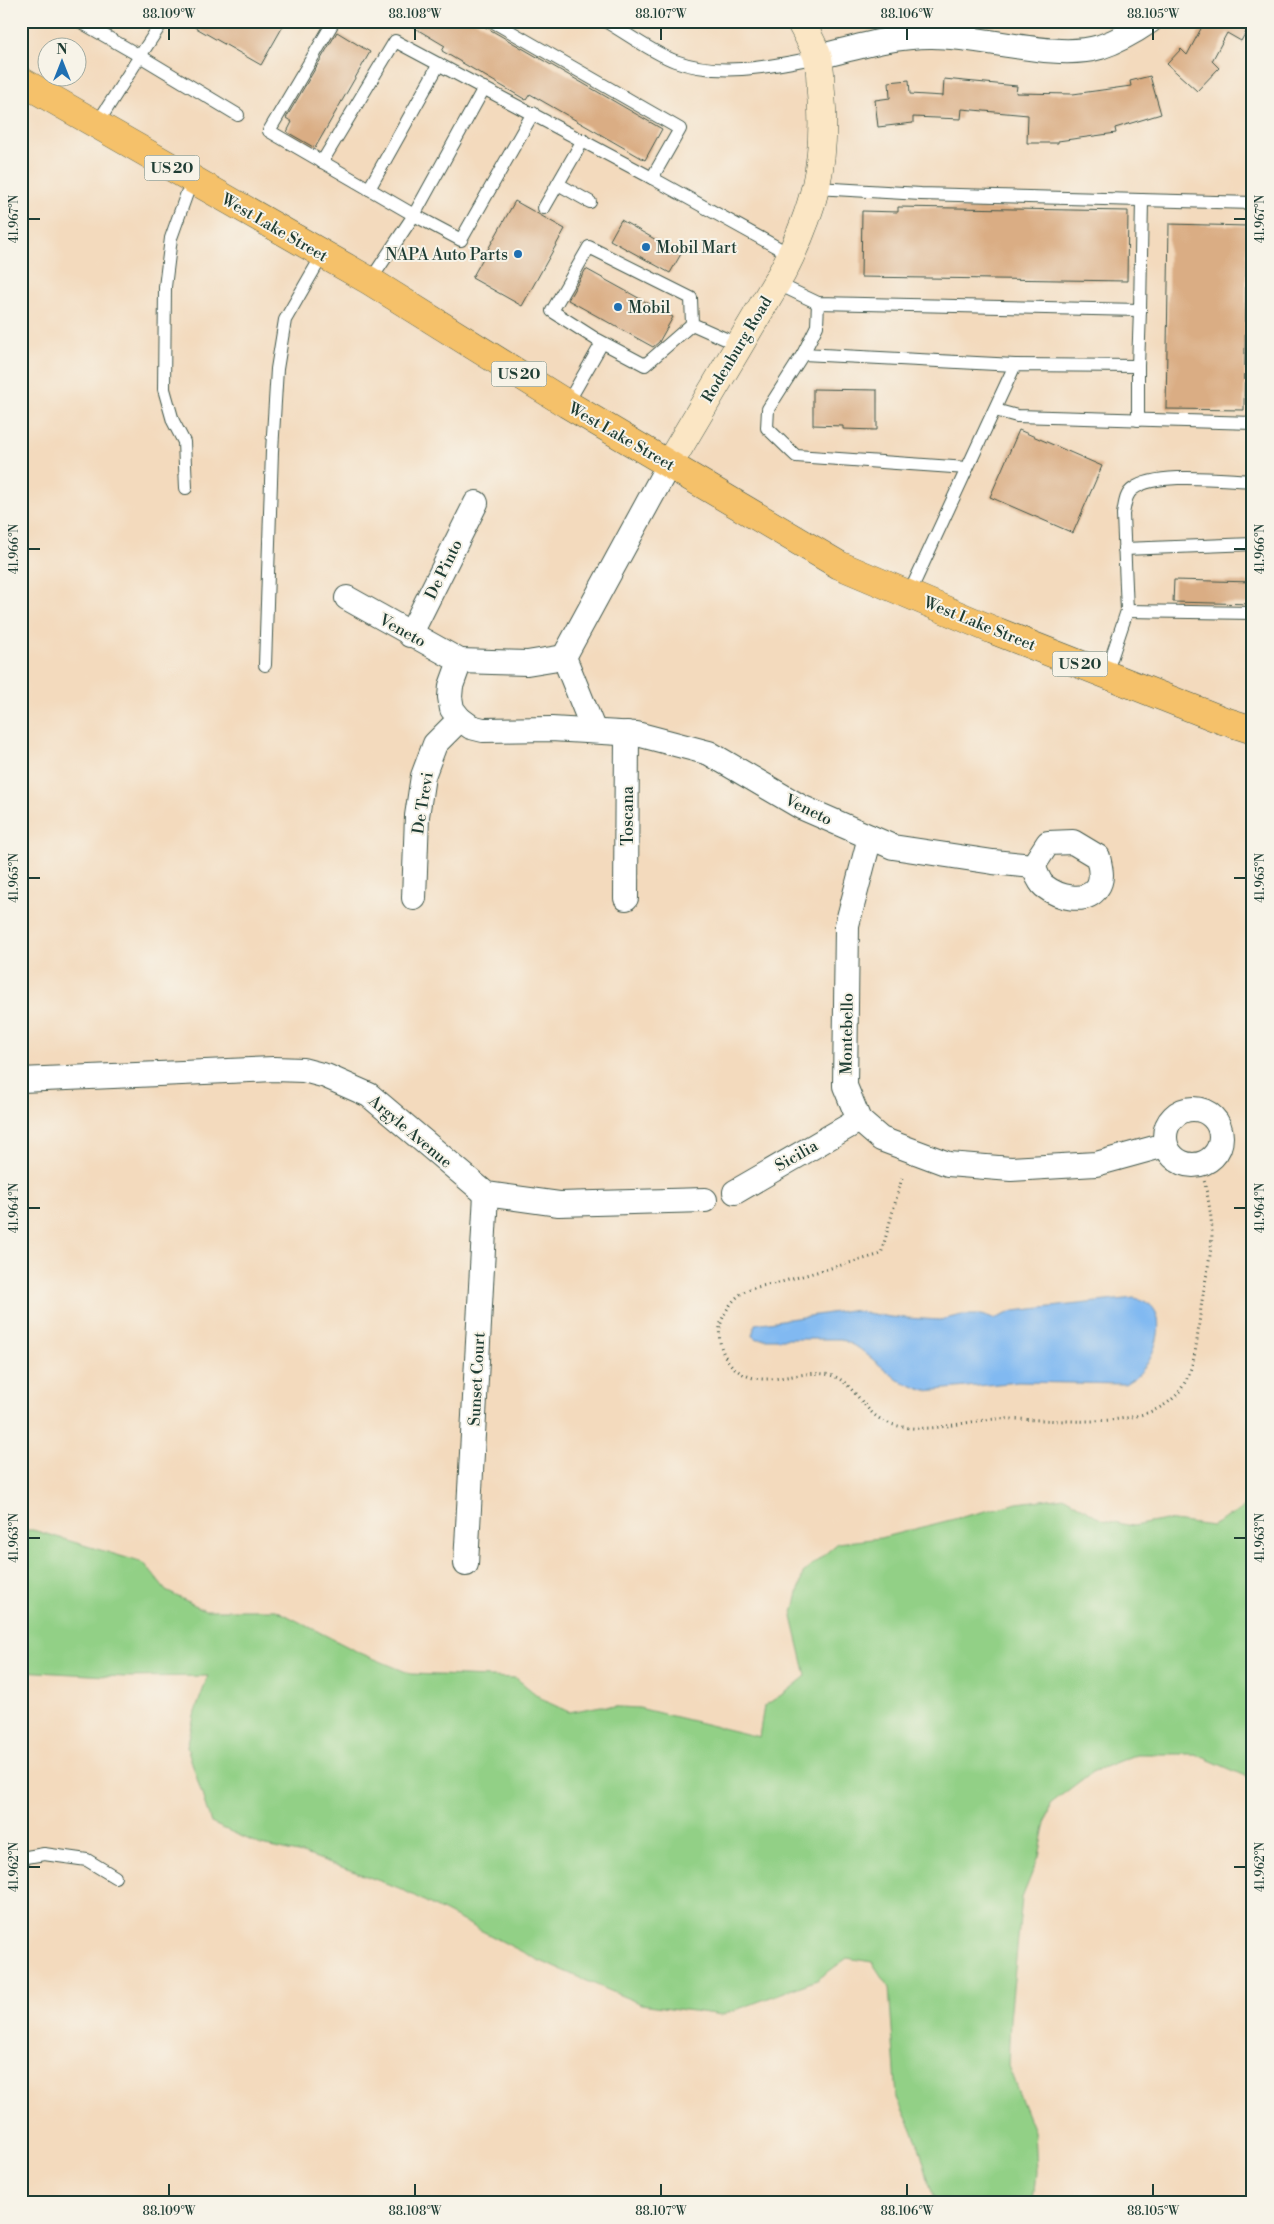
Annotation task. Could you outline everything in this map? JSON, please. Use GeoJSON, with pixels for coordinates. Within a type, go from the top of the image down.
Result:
{"type":"FeatureCollection","features":[{"type":"Feature","properties":{"kind":"main road","name":"West Lake Street"},"geometry":{"type":"LineString","coordinates":[[21,81],[370,281],[567,404],[839,565],[1106,674],[1253,730]]}},
{"type":"Feature","properties":{"kind":"street","name":"Rodenburg Road"},"geometry":{"type":"LineString","coordinates":[[564,657],[669,464],[791,256],[813,202],[821,168],[823,131],[818,57],[800,21]]}},
{"type":"Feature","properties":{"kind":"street"},"geometry":{"type":"LineString","coordinates":[[818,57],[888,40],[930,36],[959,37],[1060,51],[1079,51],[1098,48],[1123,38],[1150,21]]}},
{"type":"Feature","properties":{"kind":"street","name":"De Pinto"},"geometry":{"type":"LineString","coordinates":[[410,634],[476,503]]}},
{"type":"Feature","properties":{"kind":"street","name":"Veneto"},"geometry":{"type":"LineString","coordinates":[[347,598],[460,661],[527,663],[564,657]]}},
{"type":"Feature","properties":{"kind":"street"},"geometry":{"type":"LineString","coordinates":[[564,657],[594,731]]}},
{"type":"Feature","properties":{"kind":"street"},"geometry":{"type":"LineString","coordinates":[[460,661],[451,686],[450,698],[452,709],[460,719]]}},
{"type":"Feature","properties":{"kind":"street","name":"Veneto"},"geometry":{"type":"LineString","coordinates":[[460,719],[471,727],[483,730],[550,729],[637,734],[709,752],[801,807],[893,847],[1033,866]]}},
{"type":"Feature","properties":{"kind":"street","name":"De Trevi"},"geometry":{"type":"LineString","coordinates":[[414,898],[417,816],[423,776],[435,744],[460,719]]}},
{"type":"Feature","properties":{"kind":"street","name":"Toscana"},"geometry":{"type":"LineString","coordinates":[[626,898],[627,733]]}},
{"type":"Feature","properties":{"kind":"street","name":"Montebello"},"geometry":{"type":"LineString","coordinates":[[870,837],[848,924],[846,1086],[859,1120],[881,1139],[948,1164],[1011,1169],[1096,1164],[1165,1145]]}},
{"type":"Feature","properties":{"kind":"street","name":"Argyle Avenue"},"geometry":{"type":"LineString","coordinates":[[21,1080],[274,1069],[303,1070],[349,1084],[380,1102],[486,1194]]}},
{"type":"Feature","properties":{"kind":"street","name":"Sicilia"},"geometry":{"type":"LineString","coordinates":[[734,1192],[859,1120]]}},
{"type":"Feature","properties":{"kind":"street"},"geometry":{"type":"LineString","coordinates":[[486,1194],[559,1204],[705,1200]]}},
{"type":"Feature","properties":{"kind":"street","name":"Sunset Court"},"geometry":{"type":"LineString","coordinates":[[466,1564],[486,1194]]}},
{"type":"Feature","properties":{"kind":"lane"},"geometry":{"type":"LineString","coordinates":[[80,21],[238,115]]}},
{"type":"Feature","properties":{"kind":"lane"},"geometry":{"type":"LineString","coordinates":[[97,124],[163,21]]}},
{"type":"Feature","properties":{"kind":"lane"},"geometry":{"type":"LineString","coordinates":[[334,21],[269,131],[460,240],[533,114]]}},
{"type":"Feature","properties":{"kind":"lane"},"geometry":{"type":"LineString","coordinates":[[492,21],[680,129],[652,178]]}},
{"type":"Feature","properties":{"kind":"lane"},"geometry":{"type":"LineString","coordinates":[[605,21],[674,61],[718,70],[762,68],[818,57]]}},
{"type":"Feature","properties":{"kind":"lane"},"geometry":{"type":"LineString","coordinates":[[322,162],[395,41],[583,140],[791,256]]}},
{"type":"Feature","properties":{"kind":"lane"},"geometry":{"type":"LineString","coordinates":[[369,189],[439,64]]}},
{"type":"Feature","properties":{"kind":"lane"},"geometry":{"type":"LineString","coordinates":[[370,281],[414,215],[484,88]]}},
{"type":"Feature","properties":{"kind":"lane"},"geometry":{"type":"LineString","coordinates":[[544,208],[583,140]]}},
{"type":"Feature","properties":{"kind":"lane"},"geometry":{"type":"LineString","coordinates":[[186,488],[184,442],[174,421],[164,389],[165,287],[171,238],[192,179]]}},
{"type":"Feature","properties":{"kind":"lane"},"geometry":{"type":"LineString","coordinates":[[558,184],[590,202]]}},
{"type":"Feature","properties":{"kind":"lane"},"geometry":{"type":"LineString","coordinates":[[816,188],[921,194],[1253,203]]}},
{"type":"Feature","properties":{"kind":"lane"},"geometry":{"type":"LineString","coordinates":[[1138,420],[1142,200]]}},
{"type":"Feature","properties":{"kind":"lane"},"geometry":{"type":"LineString","coordinates":[[589,247],[691,298],[692,324],[645,365],[598,340],[552,311],[589,247]]}},
{"type":"Feature","properties":{"kind":"lane"},"geometry":{"type":"LineString","coordinates":[[265,664],[272,451],[277,368],[285,320],[323,254]]}},
{"type":"Feature","properties":{"kind":"lane"},"geometry":{"type":"LineString","coordinates":[[776,282],[818,303],[1140,310]]}},
{"type":"Feature","properties":{"kind":"lane"},"geometry":{"type":"LineString","coordinates":[[818,303],[817,326],[803,354],[768,409],[767,428],[796,456],[968,468]]}},
{"type":"Feature","properties":{"kind":"lane"},"geometry":{"type":"LineString","coordinates":[[692,324],[739,345]]}},
{"type":"Feature","properties":{"kind":"lane"},"geometry":{"type":"LineString","coordinates":[[567,404],[602,343],[598,340]]}},
{"type":"Feature","properties":{"kind":"lane"},"geometry":{"type":"LineString","coordinates":[[803,354],[1016,365],[1138,366]]}},
{"type":"Feature","properties":{"kind":"lane"},"geometry":{"type":"LineString","coordinates":[[909,594],[1016,365]]}},
{"type":"Feature","properties":{"kind":"lane"},"geometry":{"type":"LineString","coordinates":[[994,410],[1017,416],[1253,423]]}},
{"type":"Feature","properties":{"kind":"lane"},"geometry":{"type":"LineString","coordinates":[[1106,674],[1127,612],[1123,514],[1126,498],[1131,490],[1155,481],[1253,482]]}},
{"type":"Feature","properties":{"kind":"lane"},"geometry":{"type":"LineString","coordinates":[[1124,550],[1253,544]]}},
{"type":"Feature","properties":{"kind":"lane"},"geometry":{"type":"LineString","coordinates":[[1127,612],[1253,613]]}},
{"type":"Feature","properties":{"kind":"lane"},"geometry":{"type":"LineString","coordinates":[[21,1858],[44,1854],[87,1860],[115,1877]]}},
{"type":"Feature","properties":{"kind":"path"},"geometry":{"type":"LineString","coordinates":[[902,1178],[881,1254],[743,1292],[726,1310],[720,1328],[722,1353],[731,1366],[745,1375],[771,1378],[808,1373],[831,1375],[844,1383],[864,1406],[885,1422],[919,1429],[995,1419],[1126,1418],[1161,1409],[1181,1389],[1192,1366],[1198,1339],[1212,1235],[1204,1180]]}},
{"type":"Feature","properties":{"kind":"green space"},"geometry":{"type":"Polygon","coordinates":[[[1253,1493],[1253,1779],[1195,1754],[1137,1754],[1092,1772],[1050,1804],[1039,1856],[1022,1898],[1010,2019],[1008,2066],[1034,2131],[1036,2171],[1033,2203],[935,2203],[918,2143],[897,2098],[889,1988],[872,1962],[847,1958],[817,1980],[722,2015],[641,2004],[538,1960],[399,1888],[311,1856],[261,1845],[211,1823],[187,1747],[195,1712],[208,1676],[125,1677],[21,1671],[21,1530],[33,1530],[144,1563],[166,1591],[205,1610],[276,1610],[358,1652],[411,1674],[516,1678],[543,1700],[569,1712],[601,1706],[639,1708],[759,1737],[764,1706],[806,1676],[792,1617],[803,1573],[838,1543],[880,1538],[1017,1503],[1065,1497],[1103,1520],[1133,1526],[1166,1520],[1212,1526],[1239,1511],[1253,1493]]]}},
{"type":"Feature","properties":{"kind":"water"},"geometry":{"type":"Polygon","coordinates":[[[1134,1298],[1146,1302],[1154,1310],[1158,1319],[1158,1331],[1156,1343],[1145,1366],[1125,1384],[1018,1382],[925,1391],[898,1380],[860,1349],[841,1339],[758,1339],[752,1336],[755,1324],[850,1310],[890,1317],[940,1320],[962,1315],[981,1315],[994,1319],[1014,1311],[1134,1298]]]}},
{"type":"Feature","properties":{"kind":"building"},"geometry":{"type":"Polygon","coordinates":[[[184,21],[286,21],[261,65],[184,21]]]}},
{"type":"Feature","properties":{"kind":"building"},"geometry":{"type":"Polygon","coordinates":[[[403,21],[475,21],[662,129],[645,160],[530,94],[526,100],[442,51],[445,46],[403,21]]]}},
{"type":"Feature","properties":{"kind":"building"},"geometry":{"type":"Polygon","coordinates":[[[1205,21],[1252,21],[1241,41],[1227,33],[1212,61],[1219,68],[1197,91],[1167,64],[1181,49],[1187,55],[1205,21]]]}},
{"type":"Feature","properties":{"kind":"building"},"geometry":{"type":"Polygon","coordinates":[[[337,32],[370,52],[315,148],[287,132],[292,122],[286,118],[337,32]]]}},
{"type":"Feature","properties":{"kind":"building"},"geometry":{"type":"Polygon","coordinates":[[[1150,76],[1161,114],[1115,128],[1116,133],[1058,141],[1058,143],[1027,143],[1028,115],[962,109],[961,119],[913,117],[913,123],[878,127],[875,100],[890,98],[889,82],[909,80],[910,94],[943,96],[944,79],[1017,86],[1016,93],[1073,94],[1131,86],[1130,81],[1150,76]]]}},
{"type":"Feature","properties":{"kind":"building","name":"NAPA Auto Parts"},"geometry":{"type":"Polygon","coordinates":[[[515,201],[565,229],[522,306],[472,278],[515,201]]]}},
{"type":"Feature","properties":{"kind":"building"},"geometry":{"type":"Polygon","coordinates":[[[898,207],[1128,211],[1127,281],[861,277],[862,211],[898,212],[898,207]]]}},
{"type":"Feature","properties":{"kind":"building","name":"Mobil Mart"},"geometry":{"type":"Polygon","coordinates":[[[621,220],[681,254],[670,273],[610,240],[621,220]]]}},
{"type":"Feature","properties":{"kind":"building"},"geometry":{"type":"Polygon","coordinates":[[[1169,224],[1247,226],[1244,410],[1166,409],[1169,224]]]}},
{"type":"Feature","properties":{"kind":"building","name":"Mobil"},"geometry":{"type":"Polygon","coordinates":[[[586,269],[673,317],[659,342],[653,347],[568,300],[586,269]]]}},
{"type":"Feature","properties":{"kind":"building"},"geometry":{"type":"Polygon","coordinates":[[[813,389],[877,390],[877,430],[843,429],[843,426],[813,425],[813,389]]]}},
{"type":"Feature","properties":{"kind":"building"},"geometry":{"type":"Polygon","coordinates":[[[1019,430],[1102,466],[1073,533],[990,497],[1019,430]]]}},
{"type":"Feature","properties":{"kind":"building"},"geometry":{"type":"Polygon","coordinates":[[[1174,580],[1253,582],[1253,604],[1173,602],[1174,580]]]}},
{"type":"Feature","properties":{"kind":"place","name":"Mobil Mart"},"geometry":{"type":"Point","coordinates":[646,247]}},
{"type":"Feature","properties":{"kind":"place","name":"NAPA Auto Parts"},"geometry":{"type":"Point","coordinates":[518,254]}},
{"type":"Feature","properties":{"kind":"place","name":"Mobil"},"geometry":{"type":"Point","coordinates":[618,307]}}]}
